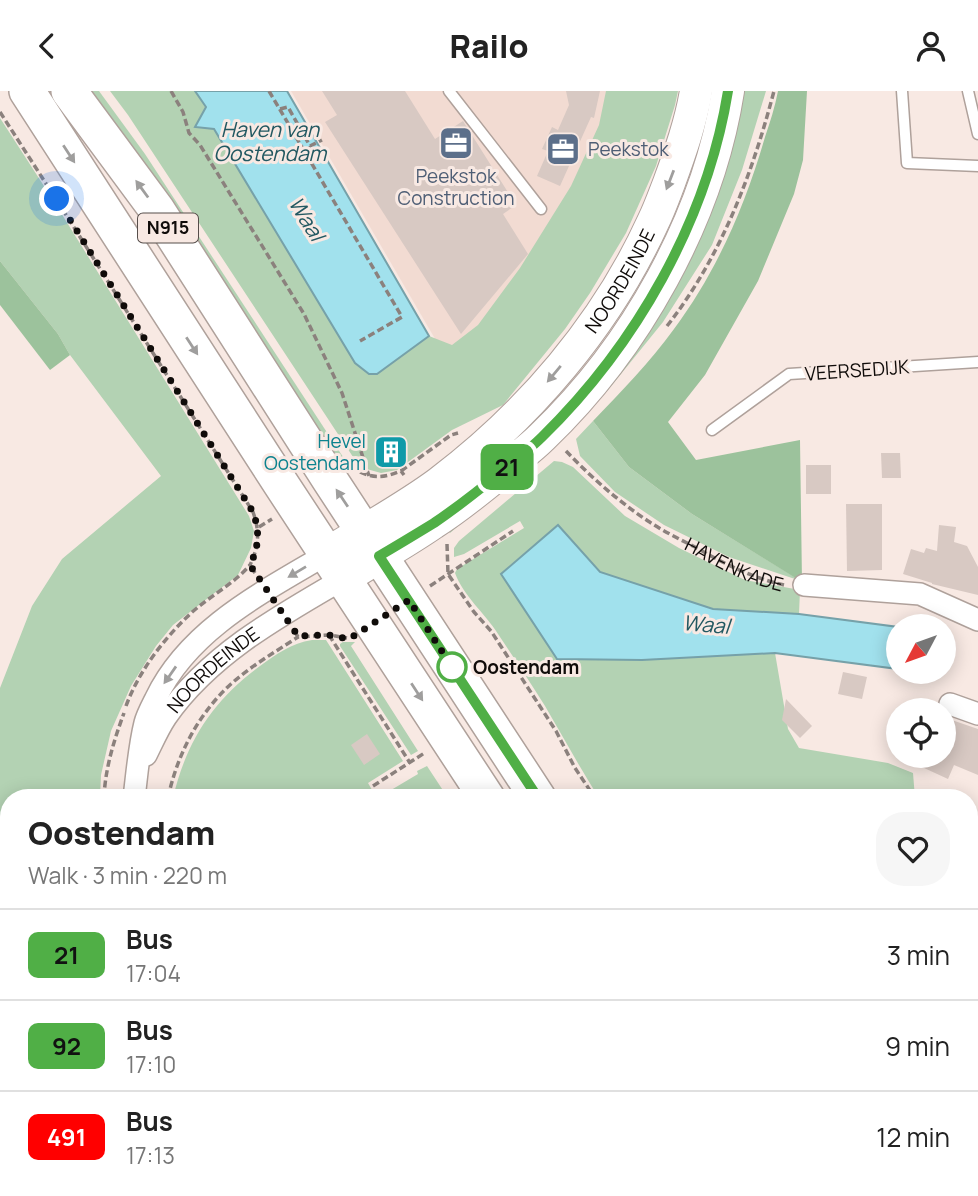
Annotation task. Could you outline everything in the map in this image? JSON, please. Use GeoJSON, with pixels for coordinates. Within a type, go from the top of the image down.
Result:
{"type":"FeatureCollection","features":[{"type":"Feature","properties":{"kind":"main road","name":"N915"},"geometry":{"type":"LineString","coordinates":[[27,91],[481,789]]}},
{"type":"Feature","properties":{"kind":"main road","name":"N915"},"geometry":{"type":"LineString","coordinates":[[69,91],[156,210],[532,789]]}},
{"type":"Feature","properties":{"kind":"main road","name":"NOORDEINDE"},"geometry":{"type":"LineString","coordinates":[[335,566],[372,543],[511,422],[589,333],[630,267],[654,221],[677,159],[696,91]]}},
{"type":"Feature","properties":{"kind":"main road","name":"NOORDEINDE"},"geometry":{"type":"LineString","coordinates":[[372,543],[434,523],[485,485],[541,438],[579,398],[615,353],[651,297],[693,213],[716,145],[728,91]]}},
{"type":"Feature","properties":{"kind":"street","name":"NOORDEINDE"},"geometry":{"type":"LineString","coordinates":[[135,789],[145,722],[164,683],[185,653],[215,625],[267,590],[335,566]]}},
{"type":"Feature","properties":{"kind":"street","name":"NOORDEINDE"},"geometry":{"type":"LineString","coordinates":[[137,773],[165,718],[188,690],[228,653],[283,614],[335,566]]}},
{"type":"Feature","properties":{"kind":"street","name":"HAVENKADE"},"geometry":{"type":"LineString","coordinates":[[804,586],[920,594],[978,620]]}},
{"type":"Feature","properties":{"kind":"street"},"geometry":{"type":"LineString","coordinates":[[956,706],[978,714]]}},
{"type":"Feature","properties":{"kind":"lane"},"geometry":{"type":"LineString","coordinates":[[449,91],[541,209]]}},
{"type":"Feature","properties":{"kind":"lane"},"geometry":{"type":"LineString","coordinates":[[902,91],[906,163],[978,166]]}},
{"type":"Feature","properties":{"kind":"lane"},"geometry":{"type":"LineString","coordinates":[[968,91],[978,134]]}},
{"type":"Feature","properties":{"kind":"lane","name":"VEERSEDIJK"},"geometry":{"type":"LineString","coordinates":[[712,430],[789,374],[978,362]]}},
{"type":"Feature","properties":{"kind":"path"},"geometry":{"type":"LineString","coordinates":[[171,91],[183,112],[189,133],[200,145],[304,314],[342,393],[369,476]]}},
{"type":"Feature","properties":{"kind":"path"},"geometry":{"type":"LineString","coordinates":[[269,91],[402,317],[360,341]]}},
{"type":"Feature","properties":{"kind":"path"},"geometry":{"type":"LineString","coordinates":[[280,109],[288,107],[310,146],[323,140]]}},
{"type":"Feature","properties":{"kind":"path"},"geometry":{"type":"LineString","coordinates":[[0,112],[253,512],[259,527],[256,553],[250,565],[267,590]]}},
{"type":"Feature","properties":{"kind":"path","name":"HAVENKADE"},"geometry":{"type":"LineString","coordinates":[[560,445],[617,498],[650,522],[720,561],[763,580],[804,586]]}},
{"type":"Feature","properties":{"kind":"path"},"geometry":{"type":"LineString","coordinates":[[409,600],[513,531]]}},
{"type":"Feature","properties":{"kind":"path"},"geometry":{"type":"LineString","coordinates":[[448,545],[448,574],[474,612],[491,631],[556,731],[589,789]]}},
{"type":"Feature","properties":{"kind":"path"},"geometry":{"type":"LineString","coordinates":[[283,614],[298,636],[329,635],[349,639],[372,623]]}},
{"type":"Feature","properties":{"kind":"path"},"geometry":{"type":"LineString","coordinates":[[329,635],[410,762]]}},
{"type":"Feature","properties":{"kind":"path","name":"NOORDEINDE"},"geometry":{"type":"LineString","coordinates":[[170,789],[176,766],[185,747],[209,708],[231,684],[298,636]]}},
{"type":"Feature","properties":{"kind":"path"},"geometry":{"type":"LineString","coordinates":[[373,786],[428,751]]}},
{"type":"Feature","properties":{"kind":"shaded area"},"geometry":{"type":"Polygon","coordinates":[[[291,91],[609,91],[583,184],[479,329],[445,356],[291,91]]]}},
{"type":"Feature","properties":{"kind":"green space"},"geometry":{"type":"Polygon","coordinates":[[[81,91],[99,91],[145,154],[347,463],[337,469],[81,91]]]}},
{"type":"Feature","properties":{"kind":"green space"},"geometry":{"type":"Polygon","coordinates":[[[110,91],[195,91],[206,107],[214,129],[355,363],[369,374],[377,374],[429,336],[452,345],[478,325],[520,268],[571,186],[599,125],[606,91],[678,91],[656,166],[626,233],[565,329],[503,405],[452,430],[397,470],[381,473],[363,468],[357,463],[110,91]]]}},
{"type":"Feature","properties":{"kind":"green space"},"geometry":{"type":"Polygon","coordinates":[[[737,91],[766,91],[742,170],[712,245],[663,322],[608,390],[551,446],[450,533],[444,525],[602,381],[737,91]]]}},
{"type":"Feature","properties":{"kind":"green space"},"geometry":{"type":"Polygon","coordinates":[[[778,91],[807,91],[803,160],[794,194],[758,281],[705,375],[668,422],[696,460],[800,440],[802,582],[692,514],[629,467],[593,421],[655,353],[704,284],[739,213],[771,120],[778,91]]]}},
{"type":"Feature","properties":{"kind":"green space"},"geometry":{"type":"Polygon","coordinates":[[[0,118],[249,516],[254,531],[251,548],[238,575],[173,625],[131,686],[111,731],[100,789],[0,789],[0,688],[32,606],[62,559],[161,476],[70,355],[58,334],[0,261],[0,118]]]}},
{"type":"Feature","properties":{"kind":"green space"},"geometry":{"type":"Polygon","coordinates":[[[0,261],[58,334],[70,355],[50,370],[0,305],[0,261]]]}},
{"type":"Feature","properties":{"kind":"green space"},"geometry":{"type":"Polygon","coordinates":[[[593,421],[629,467],[692,514],[801,581],[729,557],[664,525],[615,492],[580,456],[576,439],[593,421]]]}},
{"type":"Feature","properties":{"kind":"green space"},"geometry":{"type":"Polygon","coordinates":[[[554,461],[573,467],[625,516],[679,548],[745,580],[800,590],[799,614],[713,609],[600,572],[558,525],[642,660],[775,653],[788,729],[799,748],[886,763],[886,768],[900,768],[913,773],[914,789],[593,789],[534,688],[493,626],[464,590],[455,573],[457,569],[524,528],[520,521],[464,554],[454,557],[454,548],[554,461]]]}},
{"type":"Feature","properties":{"kind":"green space"},"geometry":{"type":"Polygon","coordinates":[[[326,640],[403,761],[368,783],[372,789],[176,789],[194,741],[228,693],[278,653],[304,641],[326,640]]]}},
{"type":"Feature","properties":{"kind":"green space"},"geometry":{"type":"Polygon","coordinates":[[[343,642],[355,642],[351,646],[418,751],[411,755],[340,646],[343,642]]]}},
{"type":"Feature","properties":{"kind":"green space"},"geometry":{"type":"Polygon","coordinates":[[[427,766],[442,789],[393,789],[418,774],[417,771],[427,766]]]}},
{"type":"Feature","properties":{"kind":"water","name":"Haven van Oostendam"},"geometry":{"type":"Polygon","coordinates":[[[195,91],[287,91],[429,336],[377,374],[369,374],[355,363],[214,129],[195,127],[206,107],[195,91]]]}},
{"type":"Feature","properties":{"kind":"water","name":"Waal"},"geometry":{"type":"Polygon","coordinates":[[[558,525],[600,572],[713,609],[799,614],[886,625],[886,667],[775,653],[642,660],[557,659],[501,574],[558,525]]]}},
{"type":"Feature","properties":{"kind":"building"},"geometry":{"type":"Polygon","coordinates":[[[322,91],[405,91],[435,139],[463,121],[516,205],[503,214],[528,254],[461,334],[325,122],[337,115],[322,91]]]}},
{"type":"Feature","properties":{"kind":"building"},"geometry":{"type":"Polygon","coordinates":[[[566,91],[600,91],[594,118],[591,117],[560,186],[537,176],[548,151],[542,149],[552,127],[558,130],[569,105],[566,91]]]}},
{"type":"Feature","properties":{"kind":"building"},"geometry":{"type":"Polygon","coordinates":[[[881,453],[900,453],[901,478],[882,478],[881,453]]]}},
{"type":"Feature","properties":{"kind":"building"},"geometry":{"type":"Polygon","coordinates":[[[806,465],[831,465],[831,494],[806,494],[806,465]]]}},
{"type":"Feature","properties":{"kind":"building"},"geometry":{"type":"Polygon","coordinates":[[[846,504],[882,504],[882,570],[847,571],[846,504]]]}},
{"type":"Feature","properties":{"kind":"building"},"geometry":{"type":"Polygon","coordinates":[[[939,525],[956,527],[954,542],[967,546],[978,567],[978,595],[903,574],[911,549],[924,553],[926,548],[937,551],[939,525]]]}},
{"type":"Feature","properties":{"kind":"building"},"geometry":{"type":"Polygon","coordinates":[[[843,672],[867,677],[862,699],[838,694],[843,672]]]}},
{"type":"Feature","properties":{"kind":"building"},"geometry":{"type":"Polygon","coordinates":[[[786,699],[812,726],[800,738],[782,720],[786,699]]]}},
{"type":"Feature","properties":{"kind":"building"},"geometry":{"type":"Polygon","coordinates":[[[956,721],[978,729],[978,775],[956,766],[956,721]]]}},
{"type":"Feature","properties":{"kind":"building"},"geometry":{"type":"Polygon","coordinates":[[[367,734],[380,754],[364,765],[351,745],[367,734]]]}},
{"type":"Feature","properties":{"kind":"building"},"geometry":{"type":"Polygon","coordinates":[[[924,768],[953,768],[948,779],[924,768]]]}},
{"type":"Feature","properties":{"kind":"bus line","name":"21"},"geometry":{"type":"LineString","coordinates":[[532,789],[379,556],[434,523],[541,438],[579,398],[615,353],[646,307],[680,244],[716,145],[728,91]]}},
{"type":"Feature","properties":{"kind":"place","name":"Peekstok Construction"},"geometry":{"type":"Point","coordinates":[456,143]}},
{"type":"Feature","properties":{"kind":"place","name":"Peekstok"},"geometry":{"type":"Point","coordinates":[563,149]}},
{"type":"Feature","properties":{"kind":"place","name":"Hevel Oostendam"},"geometry":{"type":"Point","coordinates":[391,452]}},
{"type":"Feature","properties":{"kind":"place","name":"Oostendam"},"geometry":{"type":"Point","coordinates":[452,667]}},
{"type":"Feature","properties":{"kind":"route"},"geometry":{"type":"LineString","coordinates":[[57,199],[253,512],[259,527],[256,553],[250,565],[298,636],[329,635],[349,639],[409,600],[452,667]]}}]}
